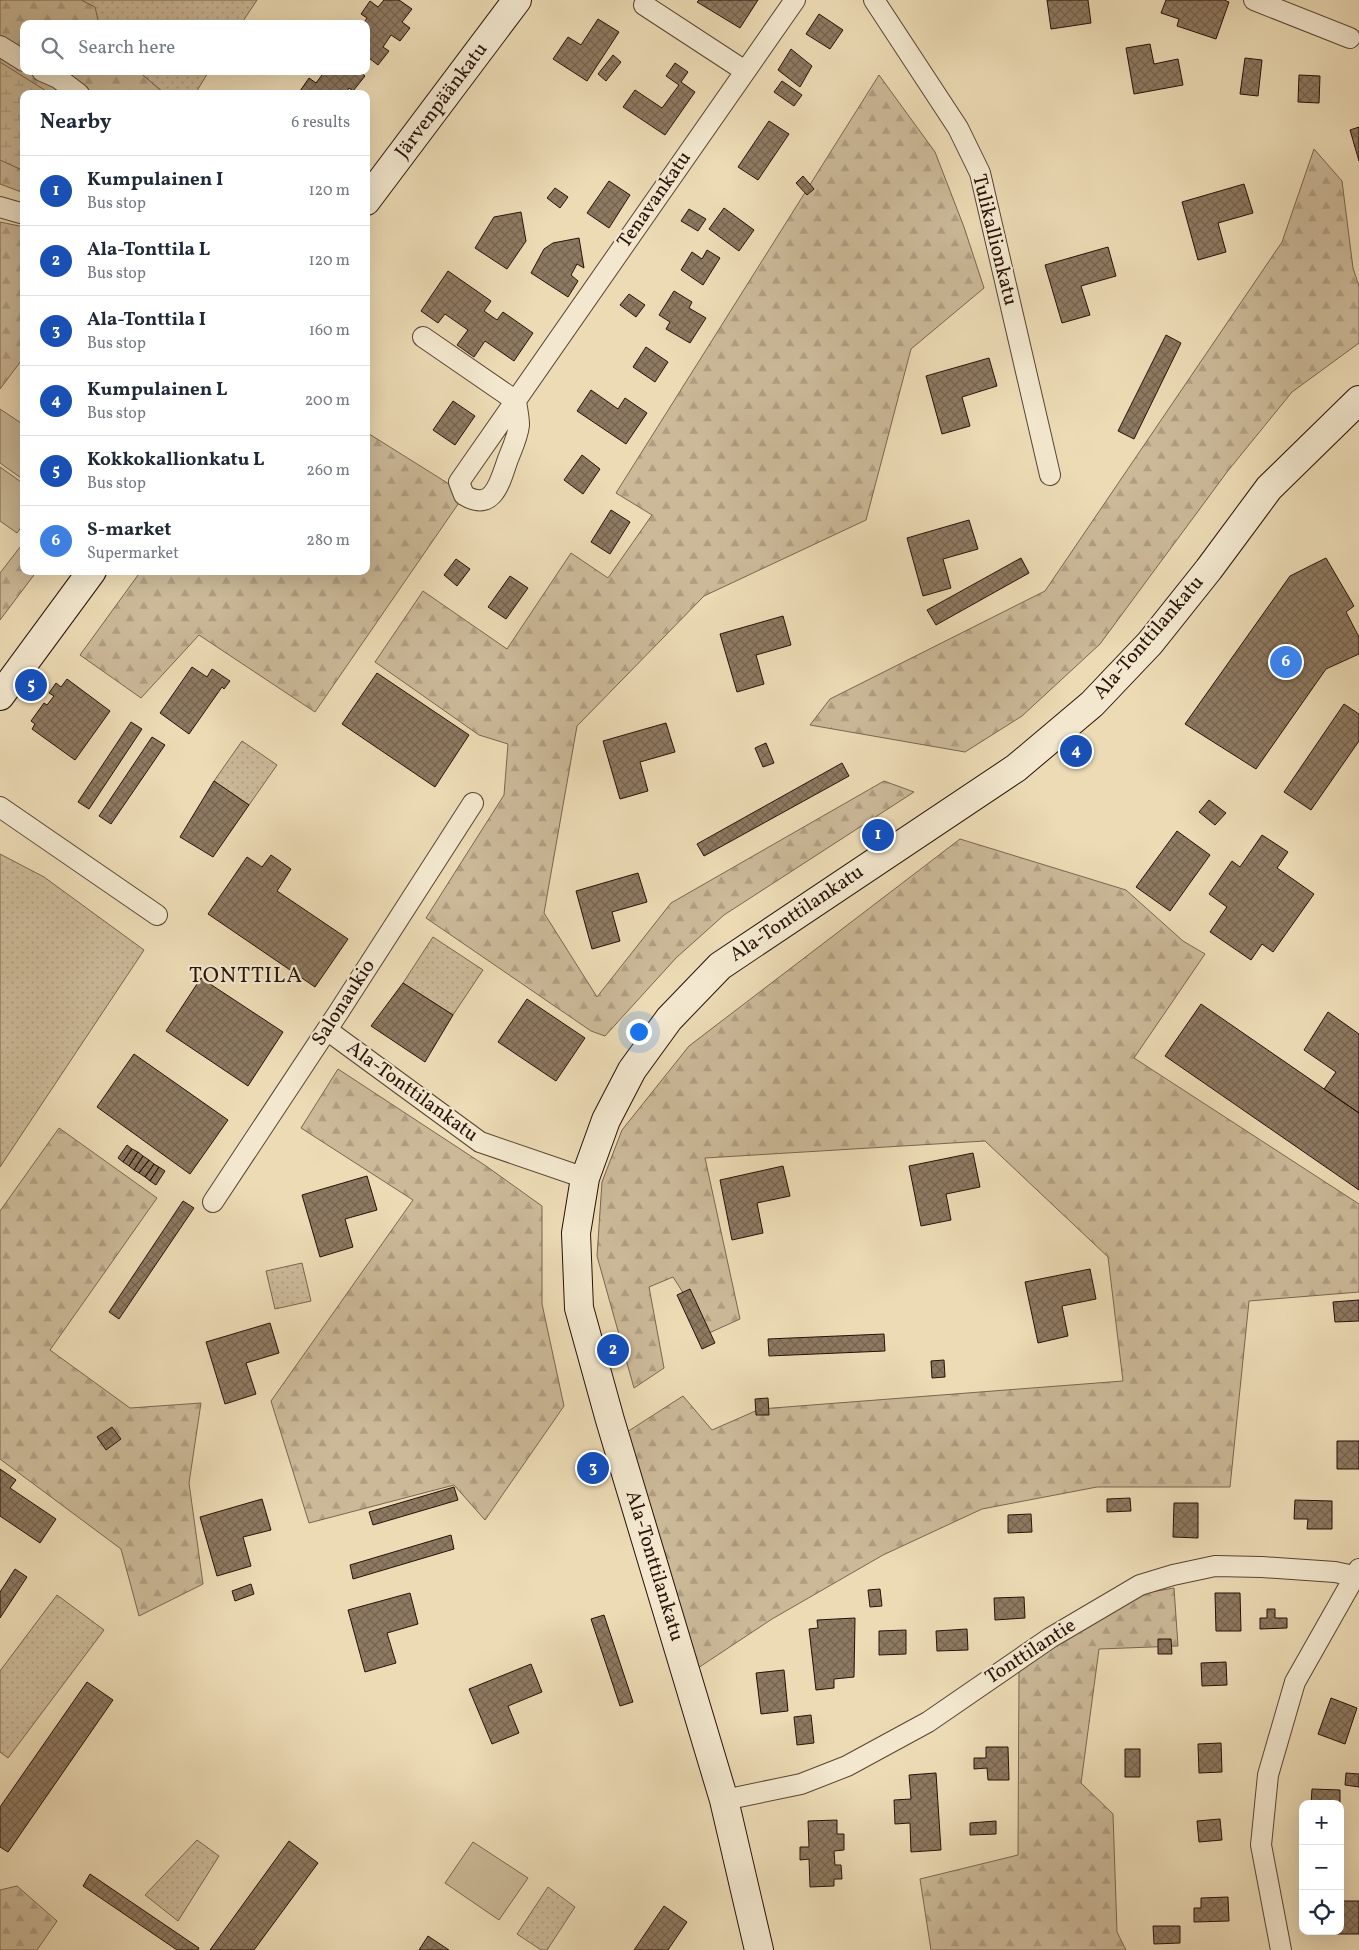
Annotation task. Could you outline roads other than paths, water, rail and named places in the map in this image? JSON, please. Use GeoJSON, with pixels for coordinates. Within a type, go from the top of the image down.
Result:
{"type":"FeatureCollection","features":[{"type":"Feature","properties":{"kind":"street","name":"Järvenpäänkatu"},"geometry":{"type":"LineString","coordinates":[[370,197],[517,0]]}},
{"type":"Feature","properties":{"kind":"street","name":"Tenavankatu"},"geometry":{"type":"LineString","coordinates":[[423,337],[516,401],[795,0]]}},
{"type":"Feature","properties":{"kind":"street","name":"Tulikallionkatu"},"geometry":{"type":"LineString","coordinates":[[874,0],[958,128],[980,172],[1050,474]]}},
{"type":"Feature","properties":{"kind":"street"},"geometry":{"type":"LineString","coordinates":[[1254,0],[1350,38]]}},
{"type":"Feature","properties":{"kind":"street"},"geometry":{"type":"LineString","coordinates":[[644,5],[745,71]]}},
{"type":"Feature","properties":{"kind":"street"},"geometry":{"type":"LineString","coordinates":[[0,46],[20,58]]}},
{"type":"Feature","properties":{"kind":"street"},"geometry":{"type":"LineString","coordinates":[[51,75],[74,90]]}},
{"type":"Feature","properties":{"kind":"street"},"geometry":{"type":"LineString","coordinates":[[0,207],[20,213]]}},
{"type":"Feature","properties":{"kind":"street","name":"Ala-Tonttilankatu"},"geometry":{"type":"LineString","coordinates":[[759,1950],[724,1800],[610,1420],[579,1308],[576,1233],[585,1178],[606,1120],[632,1070],[668,1019],[720,966],[1016,768],[1092,704],[1150,644],[1269,488],[1359,400]]}},
{"type":"Feature","properties":{"kind":"street"},"geometry":{"type":"LineString","coordinates":[[0,696],[89,575]]}},
{"type":"Feature","properties":{"kind":"street","name":"Salonaukio"},"geometry":{"type":"LineString","coordinates":[[213,1202],[327,1030],[473,803]]}},
{"type":"Feature","properties":{"kind":"street"},"geometry":{"type":"LineString","coordinates":[[0,807],[157,915]]}},
{"type":"Feature","properties":{"kind":"street","name":"Ala-Tonttilankatu"},"geometry":{"type":"LineString","coordinates":[[327,1030],[480,1142],[585,1178]]}},
{"type":"Feature","properties":{"kind":"street","name":"Tonttilantie"},"geometry":{"type":"LineString","coordinates":[[724,1800],[801,1784],[847,1766],[928,1722],[1050,1638],[1140,1585],[1173,1575],[1215,1566],[1356,1573]]}},
{"type":"Feature","properties":{"kind":"street"},"geometry":{"type":"LineString","coordinates":[[1281,1950],[1261,1845],[1268,1775],[1295,1682],[1356,1573]]}},
{"type":"Feature","properties":{"kind":"place","name":"S-market"},"geometry":{"type":"Point","coordinates":[1286,662]}},
{"type":"Feature","properties":{"kind":"place","name":"Kokkokallionkatu L"},"geometry":{"type":"Point","coordinates":[31,685]}},
{"type":"Feature","properties":{"kind":"place","name":"Kumpulainen L"},"geometry":{"type":"Point","coordinates":[1076,751]}},
{"type":"Feature","properties":{"kind":"place","name":"Kumpulainen I"},"geometry":{"type":"Point","coordinates":[878,835]}},
{"type":"Feature","properties":{"kind":"place","name":"Ala-Tonttila L"},"geometry":{"type":"Point","coordinates":[613,1350]}},
{"type":"Feature","properties":{"kind":"place","name":"Ala-Tonttila I"},"geometry":{"type":"Point","coordinates":[593,1468]}},
{"type":"Feature","properties":{"kind":"district","name":"TONTTILA"},"geometry":{"type":"Point","coordinates":[246,976]}}]}
